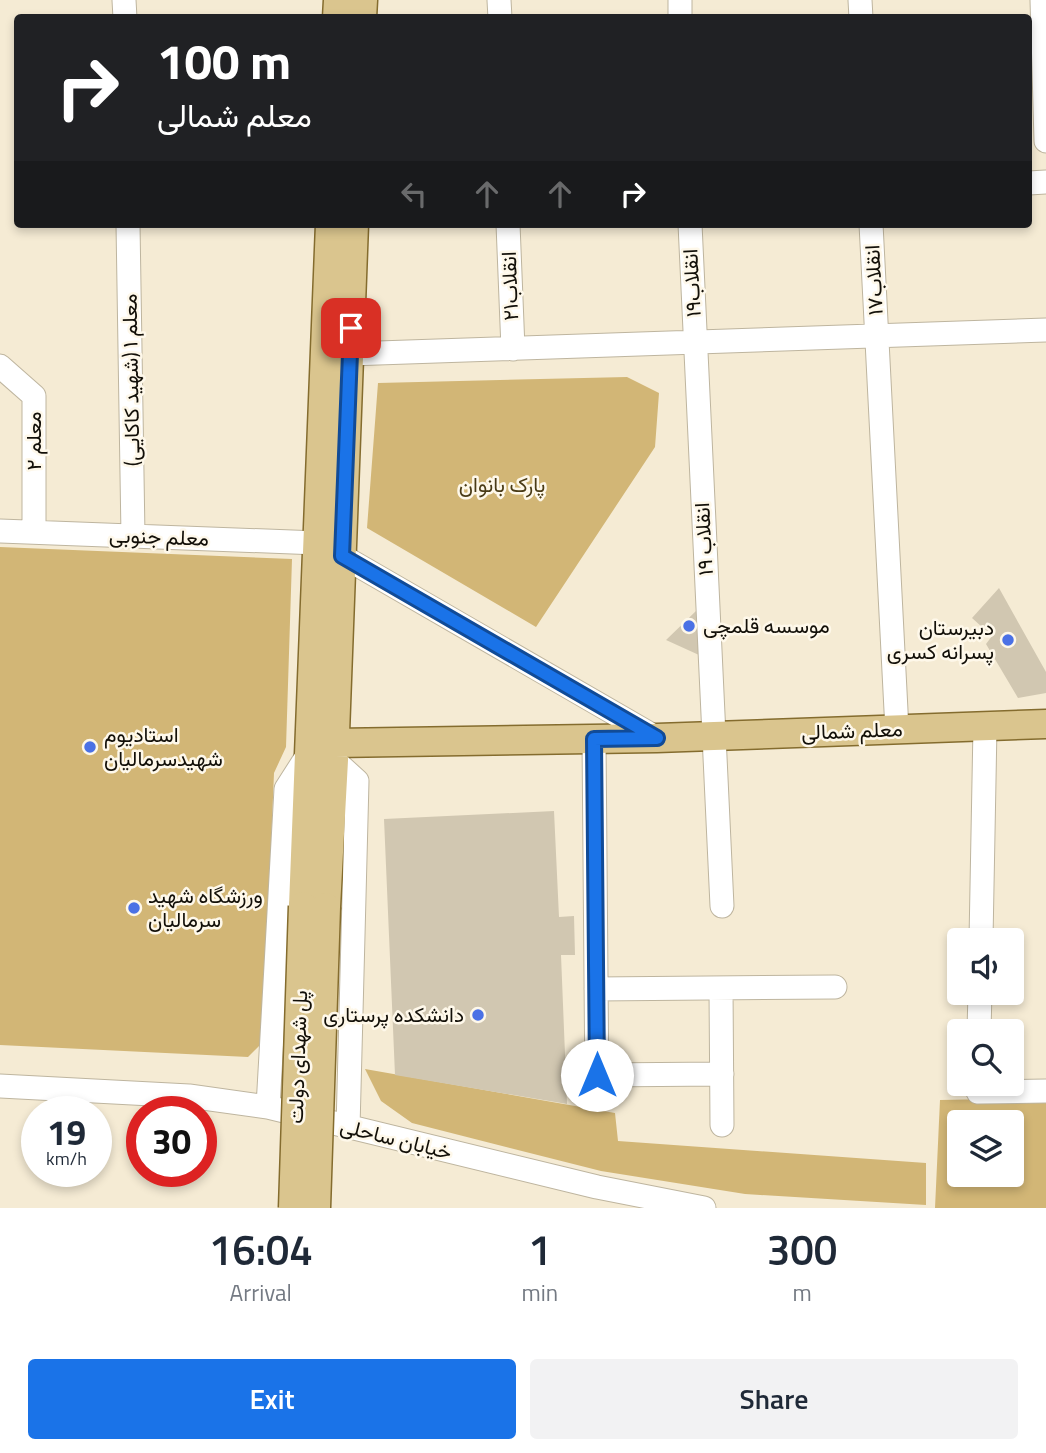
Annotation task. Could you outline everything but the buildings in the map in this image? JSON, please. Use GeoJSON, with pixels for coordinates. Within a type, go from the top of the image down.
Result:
{"type":"FeatureCollection","features":[{"type":"Feature","properties":{"kind":"main road"},"geometry":{"type":"LineString","coordinates":[[314,907],[326,752],[330,549],[330,228]]}},
{"type":"Feature","properties":{"kind":"main road"},"geometry":{"type":"LineString","coordinates":[[330,549],[349,355],[354,228]]}},
{"type":"Feature","properties":{"kind":"main road","name":"معلم شمالی"},"geometry":{"type":"LineString","coordinates":[[326,752],[594,739],[1046,724]]}},
{"type":"Feature","properties":{"kind":"main road","name":"پل شهدای دولت"},"geometry":{"type":"LineString","coordinates":[[293,1208],[314,907]]}},
{"type":"Feature","properties":{"kind":"main road","name":"پل شهدای دولت"},"geometry":{"type":"LineString","coordinates":[[314,907],[316,1208]]}},
{"type":"Feature","properties":{"kind":"street"},"geometry":{"type":"LineString","coordinates":[[1042,0],[1046,141]]}},
{"type":"Feature","properties":{"kind":"street","name":"معلم ۱ (شهید کاکایی)"},"geometry":{"type":"LineString","coordinates":[[128,228],[133,536]]}},
{"type":"Feature","properties":{"kind":"street","name":"انقلاب۲۱"},"geometry":{"type":"LineString","coordinates":[[508,228],[513,349]]}},
{"type":"Feature","properties":{"kind":"street","name":"انقلاب۱۹"},"geometry":{"type":"LineString","coordinates":[[690,228],[695,342]]}},
{"type":"Feature","properties":{"kind":"street","name":"انقلاب۱۷"},"geometry":{"type":"LineString","coordinates":[[871,228],[897,730]]}},
{"type":"Feature","properties":{"kind":"street"},"geometry":{"type":"LineString","coordinates":[[349,355],[1046,330]]}},
{"type":"Feature","properties":{"kind":"street","name":"انقلاب ۱۹"},"geometry":{"type":"LineString","coordinates":[[695,342],[722,905]]}},
{"type":"Feature","properties":{"kind":"street","name":"معلم ۲"},"geometry":{"type":"LineString","coordinates":[[0,366],[34,396],[34,532]]}},
{"type":"Feature","properties":{"kind":"street","name":"معلم جنوبی"},"geometry":{"type":"LineString","coordinates":[[0,531],[133,536],[330,549]]}},
{"type":"Feature","properties":{"kind":"street"},"geometry":{"type":"LineString","coordinates":[[330,549],[657,738]]}},
{"type":"Feature","properties":{"kind":"street"},"geometry":{"type":"LineString","coordinates":[[981,928],[985,727]]}},
{"type":"Feature","properties":{"kind":"street"},"geometry":{"type":"LineString","coordinates":[[594,739],[597,1086],[722,1074]]}},
{"type":"Feature","properties":{"kind":"street"},"geometry":{"type":"LineString","coordinates":[[268,1107],[286,789],[326,752],[357,781],[348,1128]]}},
{"type":"Feature","properties":{"kind":"street"},"geometry":{"type":"LineString","coordinates":[[596,989],[835,987]]}},
{"type":"Feature","properties":{"kind":"street"},"geometry":{"type":"LineString","coordinates":[[721,988],[722,1125]]}},
{"type":"Feature","properties":{"kind":"street","name":"خیابان ساحلی"},"geometry":{"type":"LineString","coordinates":[[0,1086],[189,1096],[268,1107],[597,1187],[704,1208]]}},
{"type":"Feature","properties":{"kind":"street"},"geometry":{"type":"LineString","coordinates":[[1024,1091],[1046,1091]]}},
{"type":"Feature","properties":{"kind":"green space","name":"پارک بانوان"},"geometry":{"type":"Polygon","coordinates":[[[627,377],[659,393],[655,447],[536,627],[367,528],[378,383],[627,377]]]}},
{"type":"Feature","properties":{"kind":"green space","name":"ورزشگاه شهید سرمالیان"},"geometry":{"type":"Polygon","coordinates":[[[0,547],[292,559],[286,747],[274,773],[263,1042],[248,1057],[0,1045],[0,547]]]}},
{"type":"Feature","properties":{"kind":"green space"},"geometry":{"type":"Polygon","coordinates":[[[365,1069],[615,1113],[618,1141],[926,1163],[926,1205],[745,1194],[601,1171],[412,1123],[381,1101],[365,1069]]]}},
{"type":"Feature","properties":{"kind":"green space"},"geometry":{"type":"Polygon","coordinates":[[[1046,1098],[1046,1208],[935,1208],[940,1100],[1046,1098]]]}},
{"type":"Feature","properties":{"kind":"place","name":"موسسه قلمچی"},"geometry":{"type":"Point","coordinates":[689,626]}},
{"type":"Feature","properties":{"kind":"place","name":"دبیرستان پسرانه کسری"},"geometry":{"type":"Point","coordinates":[1008,640]}},
{"type":"Feature","properties":{"kind":"place","name":"استادیوم شهیدسرمالیان"},"geometry":{"type":"Point","coordinates":[90,747]}},
{"type":"Feature","properties":{"kind":"place","name":"ورزشگاه شهید سرمالیان"},"geometry":{"type":"Point","coordinates":[134,908]}},
{"type":"Feature","properties":{"kind":"place","name":"دانشکده پرستاری"},"geometry":{"type":"Point","coordinates":[478,1015]}},
{"type":"Feature","properties":{"kind":"route"},"geometry":{"type":"LineString","coordinates":[[351,328],[342,556],[657,738],[594,739],[597,1075]]}}]}
